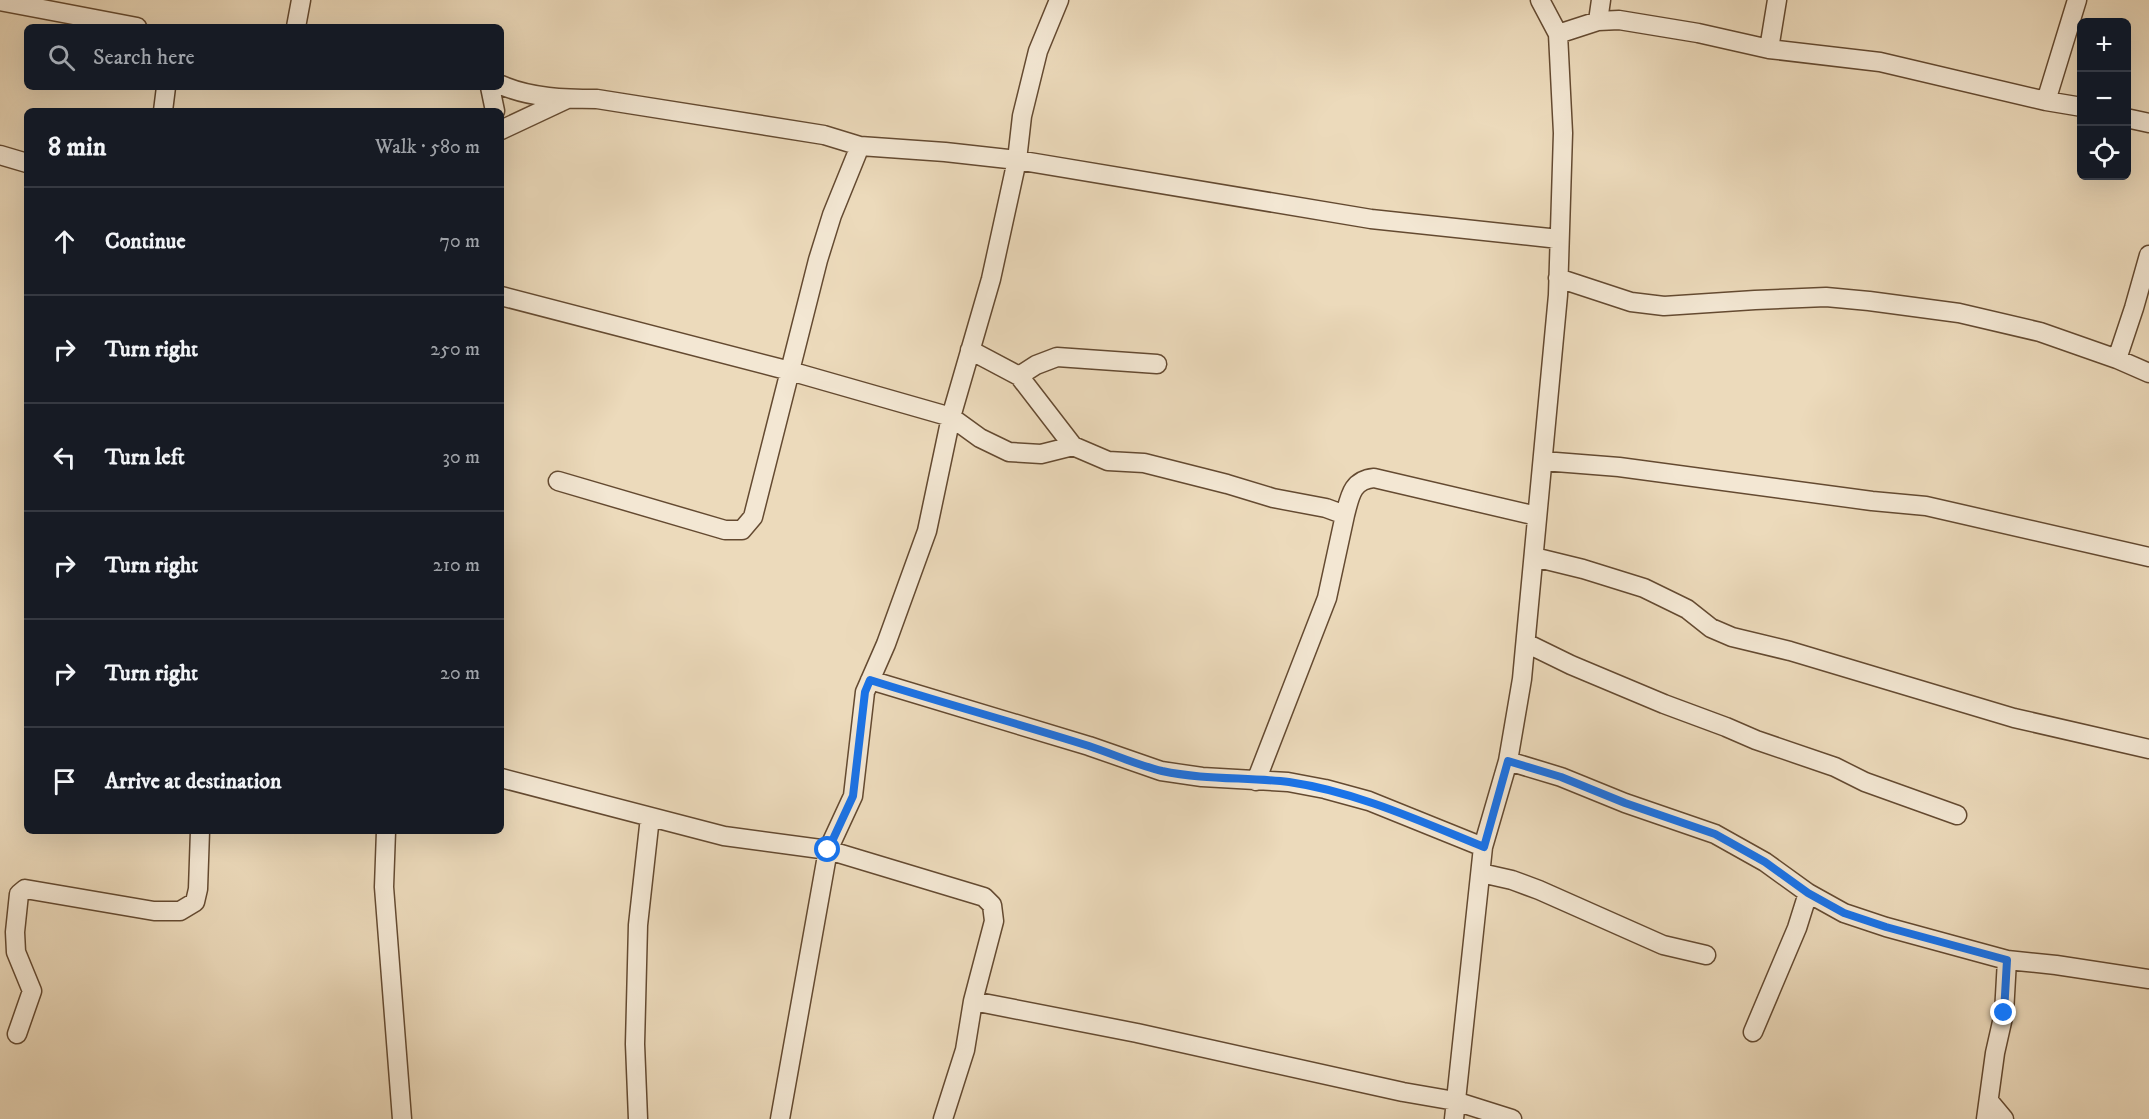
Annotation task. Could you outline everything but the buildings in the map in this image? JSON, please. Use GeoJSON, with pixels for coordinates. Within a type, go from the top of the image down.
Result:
{"type":"FeatureCollection","features":[{"type":"Feature","properties":{"kind":"street"},"geometry":{"type":"LineString","coordinates":[[297,24],[301,0]]}},
{"type":"Feature","properties":{"kind":"street"},"geometry":{"type":"LineString","coordinates":[[780,1119],[828,850],[853,796],[865,692],[927,531],[951,417],[991,279],[1017,160],[1022,116],[1038,51],[1059,0]]}},
{"type":"Feature","properties":{"kind":"street"},"geometry":{"type":"LineString","coordinates":[[1454,1110],[1484,847],[1508,761],[1526,643],[1558,278],[1563,133],[1558,34],[1540,0]]}},
{"type":"Feature","properties":{"kind":"street"},"geometry":{"type":"LineString","coordinates":[[1598,21],[1601,0]]}},
{"type":"Feature","properties":{"kind":"street"},"geometry":{"type":"LineString","coordinates":[[1769,49],[1777,0]]}},
{"type":"Feature","properties":{"kind":"street"},"geometry":{"type":"LineString","coordinates":[[2046,101],[2077,0]]}},
{"type":"Feature","properties":{"kind":"street"},"geometry":{"type":"LineString","coordinates":[[0,1],[121,24]]}},
{"type":"Feature","properties":{"kind":"street"},"geometry":{"type":"LineString","coordinates":[[1558,34],[1598,21],[1619,20],[1698,33],[1769,49],[1880,62],[2077,106]]}},
{"type":"Feature","properties":{"kind":"street"},"geometry":{"type":"LineString","coordinates":[[504,86],[516,92],[567,99],[597,99],[824,135],[860,146],[1017,160],[1371,219],[1559,239]]}},
{"type":"Feature","properties":{"kind":"street"},"geometry":{"type":"LineString","coordinates":[[163,108],[166,90]]}},
{"type":"Feature","properties":{"kind":"street"},"geometry":{"type":"LineString","coordinates":[[491,90],[494,108]]}},
{"type":"Feature","properties":{"kind":"street"},"geometry":{"type":"LineString","coordinates":[[504,129],[567,99]]}},
{"type":"Feature","properties":{"kind":"street"},"geometry":{"type":"LineString","coordinates":[[2131,119],[2149,123]]}},
{"type":"Feature","properties":{"kind":"street"},"geometry":{"type":"LineString","coordinates":[[558,481],[725,530],[742,530],[753,517],[818,260],[832,215],[860,146]]}},
{"type":"Feature","properties":{"kind":"street"},"geometry":{"type":"LineString","coordinates":[[0,155],[24,162]]}},
{"type":"Feature","properties":{"kind":"street"},"geometry":{"type":"LineString","coordinates":[[2117,359],[2149,255]]}},
{"type":"Feature","properties":{"kind":"street"},"geometry":{"type":"LineString","coordinates":[[1558,278],[1631,302],[1664,306],[1826,297],[1959,313],[2040,332],[2117,359],[2149,373]]}},
{"type":"Feature","properties":{"kind":"street"},"geometry":{"type":"LineString","coordinates":[[504,297],[790,371],[951,417],[980,438],[1009,452],[1041,454],[1073,446]]}},
{"type":"Feature","properties":{"kind":"street"},"geometry":{"type":"LineString","coordinates":[[970,350],[1018,376],[1073,446],[1108,461],[1144,463],[1273,498],[1326,508],[1345,515]]}},
{"type":"Feature","properties":{"kind":"street"},"geometry":{"type":"LineString","coordinates":[[1018,376],[1036,365],[1058,357],[1157,364]]}},
{"type":"Feature","properties":{"kind":"street"},"geometry":{"type":"LineString","coordinates":[[1543,461],[1654,472],[1926,506],[2149,557]]}},
{"type":"Feature","properties":{"kind":"street"},"geometry":{"type":"LineString","coordinates":[[1256,781],[1327,598],[1345,515],[1356,484],[1365,479],[1374,478],[1537,516]]}},
{"type":"Feature","properties":{"kind":"street"},"geometry":{"type":"LineString","coordinates":[[1534,557],[1583,568],[1644,588],[1687,609],[1711,628],[1732,637],[1790,651],[2014,718],[2149,749]]}},
{"type":"Feature","properties":{"kind":"street"},"geometry":{"type":"LineString","coordinates":[[1526,643],[1571,665],[1664,704],[1957,815]]}},
{"type":"Feature","properties":{"kind":"street"},"geometry":{"type":"LineString","coordinates":[[870,680],[1089,746],[1161,771],[1202,777],[1288,782],[1325,789],[1369,801],[1484,847]]}},
{"type":"Feature","properties":{"kind":"street"},"geometry":{"type":"LineString","coordinates":[[1508,761],[1561,777],[1625,803],[1715,834],[1765,862],[1808,893],[1844,913],[1886,927],[2007,960],[2149,979]]}},
{"type":"Feature","properties":{"kind":"street"},"geometry":{"type":"LineString","coordinates":[[504,779],[723,836],[828,850],[984,897],[992,905],[994,921],[973,1001],[964,1050],[943,1119]]}},
{"type":"Feature","properties":{"kind":"street"},"geometry":{"type":"LineString","coordinates":[[639,1119],[635,1044],[638,925],[650,818]]}},
{"type":"Feature","properties":{"kind":"street"},"geometry":{"type":"LineString","coordinates":[[17,1034],[32,991],[16,952],[15,932],[19,894],[25,889],[154,911],[180,911],[195,902],[198,888],[200,834]]}},
{"type":"Feature","properties":{"kind":"street"},"geometry":{"type":"LineString","coordinates":[[386,834],[384,887],[402,1119]]}},
{"type":"Feature","properties":{"kind":"street"},"geometry":{"type":"LineString","coordinates":[[1481,873],[1530,887],[1663,945],[1706,955]]}},
{"type":"Feature","properties":{"kind":"street"},"geometry":{"type":"LineString","coordinates":[[1753,1032],[1797,928],[1808,893]]}},
{"type":"Feature","properties":{"kind":"street"},"geometry":{"type":"LineString","coordinates":[[2004,1119],[1987,1110],[1995,1053],[2004,1013],[2007,960]]}},
{"type":"Feature","properties":{"kind":"street"},"geometry":{"type":"LineString","coordinates":[[973,1001],[1137,1033],[1403,1092],[1454,1110],[1512,1119]]}},
{"type":"Feature","properties":{"kind":"route"},"geometry":{"type":"LineString","coordinates":[[828,850],[853,796],[865,692],[870,680],[1089,746],[1161,771],[1202,777],[1288,782],[1325,789],[1369,801],[1484,847],[1508,761],[1561,777],[1625,803],[1715,834],[1765,862],[1808,893],[1844,913],[1886,927],[2007,960],[2004,1013]]}}]}
